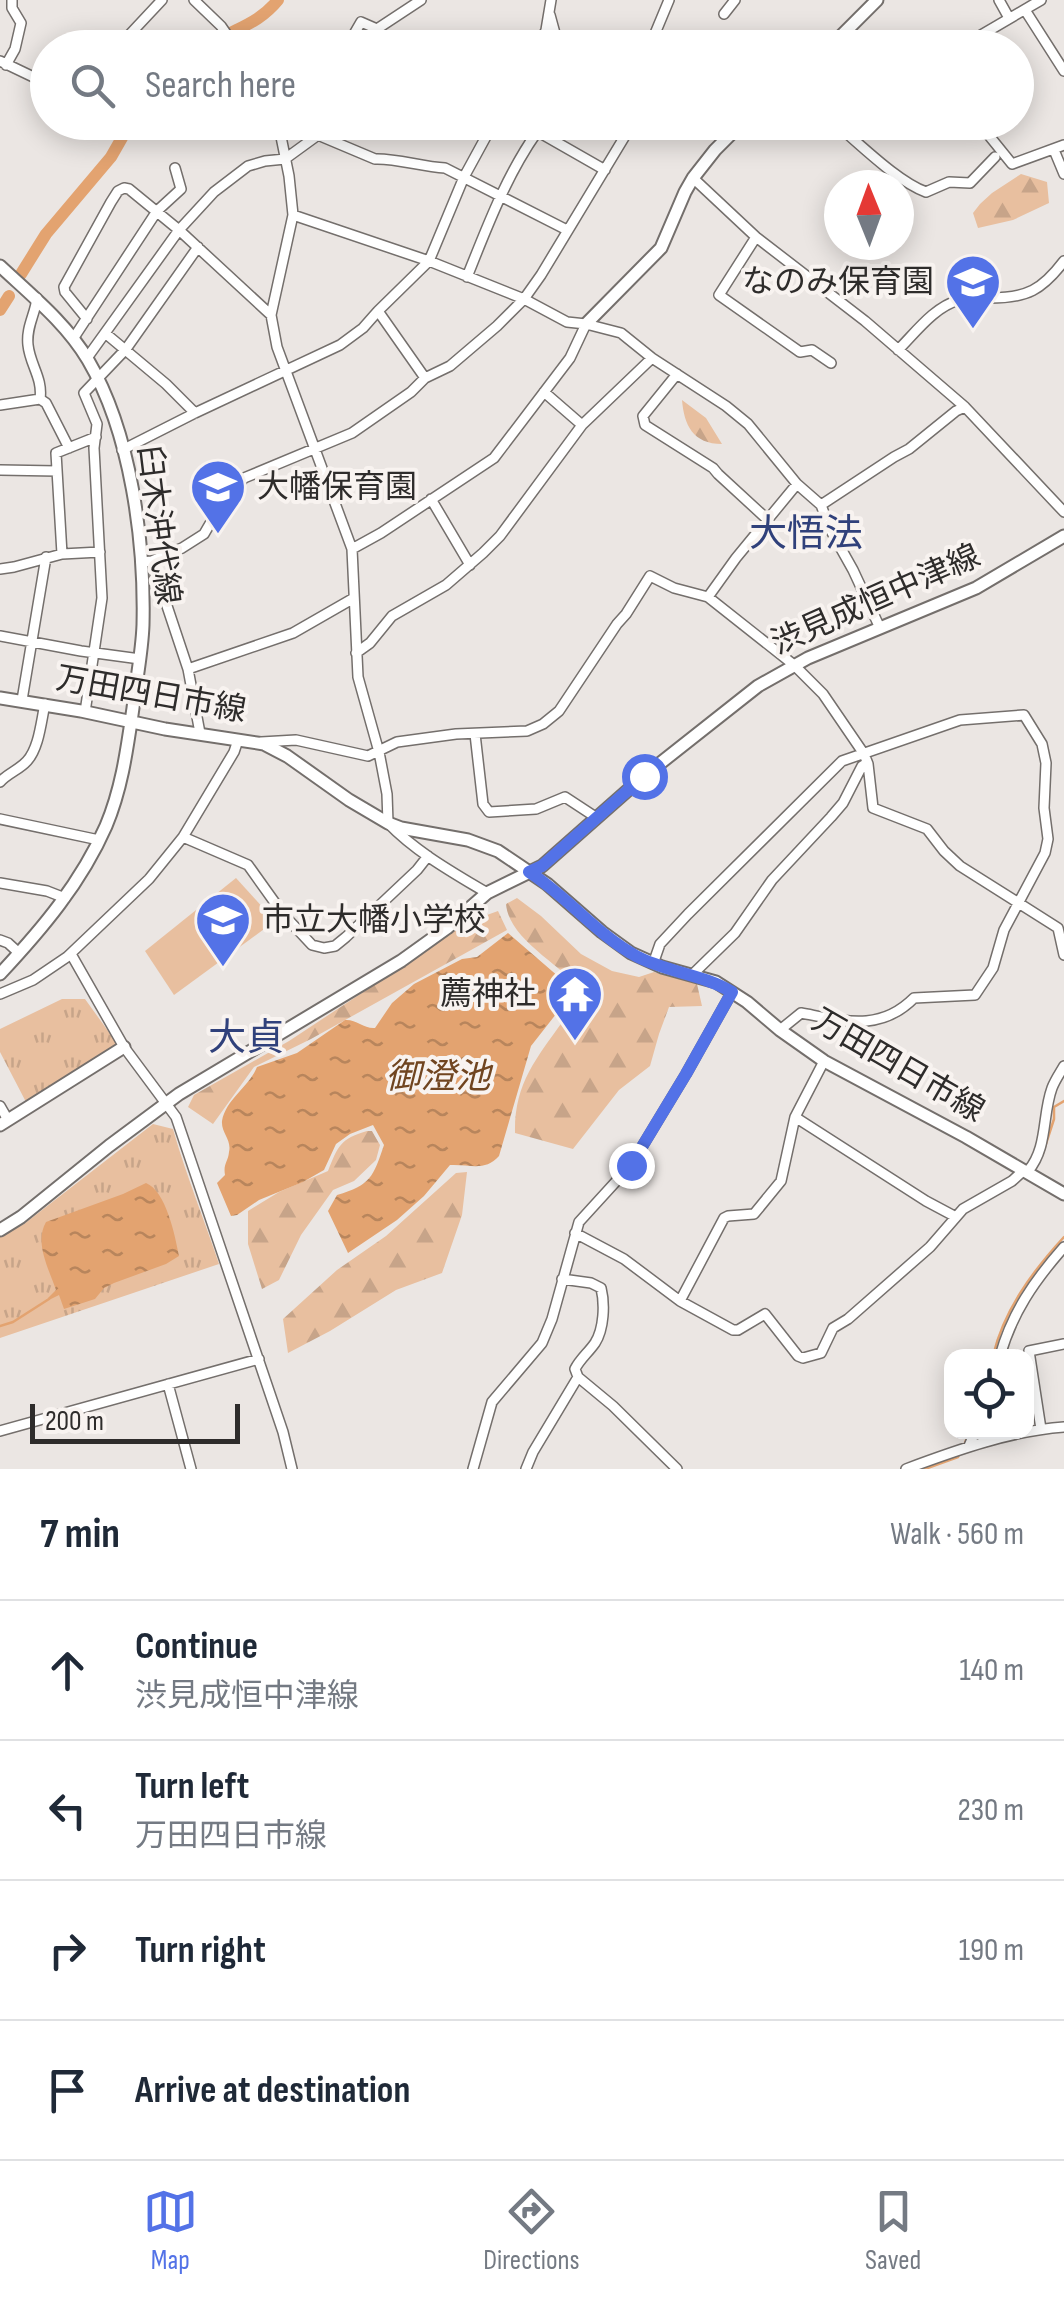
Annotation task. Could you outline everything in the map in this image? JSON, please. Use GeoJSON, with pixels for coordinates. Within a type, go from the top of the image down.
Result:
{"type":"FeatureCollection","features":[{"type":"Feature","properties":{"kind":"main road"},"geometry":{"type":"LineString","coordinates":[[848,30],[878,0]]}},
{"type":"Feature","properties":{"kind":"main road"},"geometry":{"type":"LineString","coordinates":[[586,324],[661,248],[684,192],[725,140]]}},
{"type":"Feature","properties":{"kind":"main road","name":"臼木沖代線"},"geometry":{"type":"LineString","coordinates":[[0,263],[73,338],[98,379],[122,450],[146,561],[140,659],[120,787],[99,840],[64,898],[38,934],[0,974]]}},
{"type":"Feature","properties":{"kind":"main road","name":"渋見成恒中津線"},"geometry":{"type":"LineString","coordinates":[[0,1230],[212,1073],[401,961],[486,893],[542,866],[738,700],[794,664],[976,588],[1064,536]]}},
{"type":"Feature","properties":{"kind":"main road","name":"万田四日市線"},"geometry":{"type":"LineString","coordinates":[[0,698],[258,742],[287,756],[388,823],[454,837],[508,856],[548,884],[620,946],[653,964],[716,982],[824,1062],[966,1136],[1064,1194]]}},
{"type":"Feature","properties":{"kind":"main road"},"geometry":{"type":"LineString","coordinates":[[4,1123],[124,1047]]}},
{"type":"Feature","properties":{"kind":"street"},"geometry":{"type":"LineString","coordinates":[[12,0],[12,8],[22,24],[15,49],[3,63],[30,76]]}},
{"type":"Feature","properties":{"kind":"street"},"geometry":{"type":"LineString","coordinates":[[134,30],[162,0]]}},
{"type":"Feature","properties":{"kind":"street"},"geometry":{"type":"LineString","coordinates":[[194,0],[224,30]]}},
{"type":"Feature","properties":{"kind":"street"},"geometry":{"type":"LineString","coordinates":[[356,30],[361,22],[377,30],[421,0]]}},
{"type":"Feature","properties":{"kind":"street"},"geometry":{"type":"LineString","coordinates":[[546,30],[551,0]]}},
{"type":"Feature","properties":{"kind":"street"},"geometry":{"type":"LineString","coordinates":[[657,30],[669,0]]}},
{"type":"Feature","properties":{"kind":"street"},"geometry":{"type":"LineString","coordinates":[[724,14],[734,0]]}},
{"type":"Feature","properties":{"kind":"street"},"geometry":{"type":"LineString","coordinates":[[999,0],[1009,18]]}},
{"type":"Feature","properties":{"kind":"street"},"geometry":{"type":"LineString","coordinates":[[989,30],[1042,0]]}},
{"type":"Feature","properties":{"kind":"street"},"geometry":{"type":"LineString","coordinates":[[1025,10],[1064,71]]}},
{"type":"Feature","properties":{"kind":"street"},"geometry":{"type":"LineString","coordinates":[[550,13],[555,30]]}},
{"type":"Feature","properties":{"kind":"street"},"geometry":{"type":"LineString","coordinates":[[281,140],[293,215],[272,315],[277,346],[352,549],[358,677],[388,794],[388,823],[407,841],[486,893]]}},
{"type":"Feature","properties":{"kind":"street"},"geometry":{"type":"LineString","coordinates":[[86,358],[179,230],[214,192],[248,166],[285,159],[311,140]]}},
{"type":"Feature","properties":{"kind":"street"},"geometry":{"type":"LineString","coordinates":[[330,140],[375,159],[445,168],[568,230]]}},
{"type":"Feature","properties":{"kind":"street"},"geometry":{"type":"LineString","coordinates":[[122,450],[354,336],[429,261],[464,177],[484,140]]}},
{"type":"Feature","properties":{"kind":"street"},"geometry":{"type":"LineString","coordinates":[[467,277],[500,196],[532,140]]}},
{"type":"Feature","properties":{"kind":"street"},"geometry":{"type":"LineString","coordinates":[[552,140],[605,170]]}},
{"type":"Feature","properties":{"kind":"street"},"geometry":{"type":"LineString","coordinates":[[200,734],[188,670],[146,561],[182,548],[204,534],[222,503],[244,478],[360,427],[425,378],[450,366],[497,326],[524,298],[621,140]]}},
{"type":"Feature","properties":{"kind":"street"},"geometry":{"type":"LineString","coordinates":[[855,140],[898,176],[926,192],[950,182],[970,183],[995,158]]}},
{"type":"Feature","properties":{"kind":"street"},"geometry":{"type":"LineString","coordinates":[[993,140],[1012,164],[1059,148],[1064,174]]}},
{"type":"Feature","properties":{"kind":"street"},"geometry":{"type":"LineString","coordinates":[[73,338],[157,210],[181,189],[175,168]]}},
{"type":"Feature","properties":{"kind":"street"},"geometry":{"type":"LineString","coordinates":[[694,178],[756,237],[965,407],[1064,512]]}},
{"type":"Feature","properties":{"kind":"street"},"geometry":{"type":"LineString","coordinates":[[86,319],[64,286],[118,191],[124,188],[157,210],[272,315]]}},
{"type":"Feature","properties":{"kind":"street"},"geometry":{"type":"LineString","coordinates":[[293,215],[524,298],[567,322],[622,333],[652,358],[726,406],[748,424],[796,484],[821,505],[880,628]]}},
{"type":"Feature","properties":{"kind":"street"},"geometry":{"type":"LineString","coordinates":[[756,237],[719,295],[800,352],[812,350],[832,363]]}},
{"type":"Feature","properties":{"kind":"street"},"geometry":{"type":"LineString","coordinates":[[85,712],[102,598],[94,448],[97,424],[84,393],[126,349],[198,248]]}},
{"type":"Feature","properties":{"kind":"street"},"geometry":{"type":"LineString","coordinates":[[898,350],[943,307],[958,300],[1021,296],[1038,289],[1064,261]]}},
{"type":"Feature","properties":{"kind":"street"},"geometry":{"type":"LineString","coordinates":[[38,301],[28,324],[28,344],[40,379],[40,399]]}},
{"type":"Feature","properties":{"kind":"street"},"geometry":{"type":"LineString","coordinates":[[378,310],[425,378]]}},
{"type":"Feature","properties":{"kind":"street"},"geometry":{"type":"LineString","coordinates":[[352,549],[494,458],[570,358],[586,324]]}},
{"type":"Feature","properties":{"kind":"street"},"geometry":{"type":"LineString","coordinates":[[104,333],[195,413]]}},
{"type":"Feature","properties":{"kind":"street"},"geometry":{"type":"LineString","coordinates":[[356,653],[370,643],[392,616],[446,585],[500,536],[582,425],[652,358]]}},
{"type":"Feature","properties":{"kind":"street"},"geometry":{"type":"LineString","coordinates":[[677,374],[643,416],[645,425],[713,468],[768,520]]}},
{"type":"Feature","properties":{"kind":"street"},"geometry":{"type":"LineString","coordinates":[[544,392],[582,425]]}},
{"type":"Feature","properties":{"kind":"street"},"geometry":{"type":"LineString","coordinates":[[0,405],[40,399],[46,403],[69,448]]}},
{"type":"Feature","properties":{"kind":"street"},"geometry":{"type":"LineString","coordinates":[[821,505],[909,450],[965,407]]}},
{"type":"Feature","properties":{"kind":"street"},"geometry":{"type":"LineString","coordinates":[[62,554],[56,454],[96,437]]}},
{"type":"Feature","properties":{"kind":"street"},"geometry":{"type":"LineString","coordinates":[[0,470],[57,470]]}},
{"type":"Feature","properties":{"kind":"street"},"geometry":{"type":"LineString","coordinates":[[708,597],[796,484]]}},
{"type":"Feature","properties":{"kind":"street"},"geometry":{"type":"LineString","coordinates":[[431,499],[470,564]]}},
{"type":"Feature","properties":{"kind":"street"},"geometry":{"type":"LineString","coordinates":[[0,568],[62,554],[100,552]]}},
{"type":"Feature","properties":{"kind":"street"},"geometry":{"type":"LineString","coordinates":[[22,700],[46,557]]}},
{"type":"Feature","properties":{"kind":"street"},"geometry":{"type":"LineString","coordinates":[[258,742],[296,740],[368,756],[396,742],[527,731],[559,711],[650,576],[674,588],[708,597],[794,664],[823,694],[866,758],[872,808],[927,829],[960,866],[1058,928],[1064,955]]}},
{"type":"Feature","properties":{"kind":"street"},"geometry":{"type":"LineString","coordinates":[[188,670],[293,634],[354,598]]}},
{"type":"Feature","properties":{"kind":"street"},"geometry":{"type":"LineString","coordinates":[[0,636],[140,659]]}},
{"type":"Feature","properties":{"kind":"street"},"geometry":{"type":"LineString","coordinates":[[0,782],[24,765],[33,753],[46,704]]}},
{"type":"Feature","properties":{"kind":"street"},"geometry":{"type":"LineString","coordinates":[[653,964],[660,944],[842,761],[866,758],[926,730],[960,720],[1026,718],[1042,744],[1046,763],[1046,854],[1016,904],[993,968],[975,995],[914,998],[901,1011],[877,1022],[801,1013],[780,1030]]}},
{"type":"Feature","properties":{"kind":"street"},"geometry":{"type":"LineString","coordinates":[[475,734],[483,804],[489,812],[536,809],[565,797],[598,818]]}},
{"type":"Feature","properties":{"kind":"street"},"geometry":{"type":"LineString","coordinates":[[0,994],[33,980],[71,954],[149,878],[183,837],[238,740]]}},
{"type":"Feature","properties":{"kind":"street"},"geometry":{"type":"LineString","coordinates":[[693,974],[735,933],[772,880],[832,817],[866,758]]}},
{"type":"Feature","properties":{"kind":"street"},"geometry":{"type":"LineString","coordinates":[[0,818],[99,840]]}},
{"type":"Feature","properties":{"kind":"street"},"geometry":{"type":"LineString","coordinates":[[183,837],[248,865],[283,914],[312,945],[324,948],[335,946],[346,937],[428,856]]}},
{"type":"Feature","properties":{"kind":"street"},"geometry":{"type":"LineString","coordinates":[[0,882],[64,898]]}},
{"type":"Feature","properties":{"kind":"street"},"geometry":{"type":"LineString","coordinates":[[0,940],[19,953]]}},
{"type":"Feature","properties":{"kind":"street"},"geometry":{"type":"LineString","coordinates":[[71,954],[124,1047],[176,1117],[259,1359],[292,1469]]}},
{"type":"Feature","properties":{"kind":"street"},"geometry":{"type":"LineString","coordinates":[[473,1469],[492,1402],[542,1343],[552,1320],[575,1232],[585,1213],[631,1165],[732,992]]}},
{"type":"Feature","properties":{"kind":"street"},"geometry":{"type":"LineString","coordinates":[[680,1301],[724,1218],[754,1214],[781,1181],[795,1118],[824,1062]]}},
{"type":"Feature","properties":{"kind":"street"},"geometry":{"type":"LineString","coordinates":[[575,1232],[624,1260],[680,1301],[733,1330],[764,1314],[798,1356],[821,1353],[832,1328],[848,1319],[920,1255],[963,1208],[1012,1181],[1036,1162],[1051,1092],[1064,1066]]}},
{"type":"Feature","properties":{"kind":"street"},"geometry":{"type":"LineString","coordinates":[[0,1106],[4,1123]]}},
{"type":"Feature","properties":{"kind":"street"},"geometry":{"type":"LineString","coordinates":[[795,1118],[956,1217]]}},
{"type":"Feature","properties":{"kind":"street"},"geometry":{"type":"LineString","coordinates":[[1002,1349],[1014,1314],[1064,1247]]}},
{"type":"Feature","properties":{"kind":"street"},"geometry":{"type":"LineString","coordinates":[[562,1279],[597,1284],[602,1292],[600,1330],[593,1346],[577,1363],[578,1376],[677,1469]]}},
{"type":"Feature","properties":{"kind":"street"},"geometry":{"type":"LineString","coordinates":[[1040,1429],[1029,1351],[1064,1344]]}},
{"type":"Feature","properties":{"kind":"street"},"geometry":{"type":"LineString","coordinates":[[0,1431],[259,1359]]}},
{"type":"Feature","properties":{"kind":"street"},"geometry":{"type":"LineString","coordinates":[[526,1469],[578,1376]]}},
{"type":"Feature","properties":{"kind":"street"},"geometry":{"type":"LineString","coordinates":[[168,1384],[191,1469]]}},
{"type":"Feature","properties":{"kind":"street"},"geometry":{"type":"LineString","coordinates":[[906,1469],[969,1446],[1064,1427]]}},
{"type":"Feature","properties":{"kind":"street"},"geometry":{"type":"LineString","coordinates":[[969,1446],[972,1439]]}},
{"type":"Feature","properties":{"kind":"green space"},"geometry":{"type":"Polygon","coordinates":[[[1021,174],[1047,182],[1049,203],[1013,220],[978,228],[973,213],[980,204],[1021,174]]]}},
{"type":"Feature","properties":{"kind":"green space"},"geometry":{"type":"Polygon","coordinates":[[[682,400],[706,418],[722,444],[697,437],[685,417],[682,400]]]}},
{"type":"Feature","properties":{"kind":"green space"},"geometry":{"type":"Polygon","coordinates":[[[236,878],[275,921],[174,995],[145,951],[236,878]]]}},
{"type":"Feature","properties":{"kind":"green space"},"geometry":{"type":"Polygon","coordinates":[[[517,898],[581,954],[612,971],[639,977],[654,972],[697,984],[702,1006],[669,1007],[650,1066],[619,1090],[573,1149],[515,1133],[518,1100],[536,1060],[563,1021],[591,1015],[583,992],[516,929],[506,904],[517,898]]]}},
{"type":"Feature","properties":{"kind":"green space"},"geometry":{"type":"Polygon","coordinates":[[[498,911],[507,930],[254,1067],[213,1124],[188,1107],[194,1095],[289,1041],[462,924],[498,911]]]}},
{"type":"Feature","properties":{"kind":"green space"},"geometry":{"type":"Polygon","coordinates":[[[62,999],[85,999],[116,1042],[114,1048],[26,1102],[0,1052],[0,1029],[62,999]]]}},
{"type":"Feature","properties":{"kind":"green space"},"geometry":{"type":"Polygon","coordinates":[[[153,1124],[173,1129],[219,1264],[0,1338],[0,1237],[24,1224],[153,1124]]]}},
{"type":"Feature","properties":{"kind":"green space"},"geometry":{"type":"Polygon","coordinates":[[[372,1131],[380,1145],[376,1160],[354,1181],[333,1190],[301,1235],[279,1280],[262,1289],[248,1244],[248,1211],[279,1192],[328,1171],[341,1145],[372,1131]]]}},
{"type":"Feature","properties":{"kind":"green space"},"geometry":{"type":"Polygon","coordinates":[[[467,1172],[462,1215],[442,1273],[396,1290],[288,1353],[283,1319],[456,1173],[467,1172]]]}},
{"type":"Feature","properties":{"kind":"water","name":"御澄池"},"geometry":{"type":"Polygon","coordinates":[[[508,933],[574,990],[586,1011],[560,1009],[531,1046],[499,1156],[483,1166],[450,1165],[397,1220],[348,1253],[328,1211],[337,1195],[364,1183],[373,1172],[384,1145],[373,1125],[336,1144],[324,1170],[231,1216],[217,1183],[225,1175],[230,1148],[222,1121],[228,1106],[257,1067],[297,1053],[345,1020],[375,1028],[392,1003],[414,984],[462,959],[477,957],[508,933]]]}},
{"type":"Feature","properties":{"kind":"water"},"geometry":{"type":"Polygon","coordinates":[[[146,1183],[164,1204],[179,1256],[104,1288],[95,1299],[64,1309],[59,1295],[49,1300],[56,1290],[42,1247],[46,1222],[146,1183]]]}},
{"type":"Feature","properties":{"kind":"waterway"},"geometry":{"type":"LineString","coordinates":[[237,30],[278,0]]}},
{"type":"Feature","properties":{"kind":"waterway"},"geometry":{"type":"LineString","coordinates":[[21,274],[46,234],[121,140]]}},
{"type":"Feature","properties":{"kind":"waterway"},"geometry":{"type":"LineString","coordinates":[[0,310],[9,296]]}},
{"type":"Feature","properties":{"kind":"waterway"},"geometry":{"type":"LineString","coordinates":[[1043,1153],[1054,1107],[1064,1101]]}},
{"type":"Feature","properties":{"kind":"waterway"},"geometry":{"type":"LineString","coordinates":[[995,1349],[1021,1292],[1064,1237]]}},
{"type":"Feature","properties":{"kind":"waterway"},"geometry":{"type":"LineString","coordinates":[[0,1326],[49,1299]]}},
{"type":"Feature","properties":{"kind":"waterway"},"geometry":{"type":"LineString","coordinates":[[965,1443],[966,1439]]}},
{"type":"Feature","properties":{"kind":"waterway"},"geometry":{"type":"LineString","coordinates":[[925,1469],[959,1455]]}},
{"type":"Feature","properties":{"kind":"place","name":"なのみ保育園"},"geometry":{"type":"Point","coordinates":[973,331]}},
{"type":"Feature","properties":{"kind":"place","name":"大幡保育園"},"geometry":{"type":"Point","coordinates":[218,536]}},
{"type":"Feature","properties":{"kind":"place","name":"市立大幡小学校"},"geometry":{"type":"Point","coordinates":[223,969]}},
{"type":"Feature","properties":{"kind":"place","name":"薦神社"},"geometry":{"type":"Point","coordinates":[575,1043]}},
{"type":"Feature","properties":{"kind":"district","name":"大悟法"},"geometry":{"type":"Point","coordinates":[806,534]}},
{"type":"Feature","properties":{"kind":"district","name":"大貞"},"geometry":{"type":"Point","coordinates":[246,1038]}},
{"type":"Feature","properties":{"kind":"route"},"geometry":{"type":"LineString","coordinates":[[631,1165],[732,992],[716,982],[662,967],[632,953],[529,872],[542,866],[644,776]]}}]}
